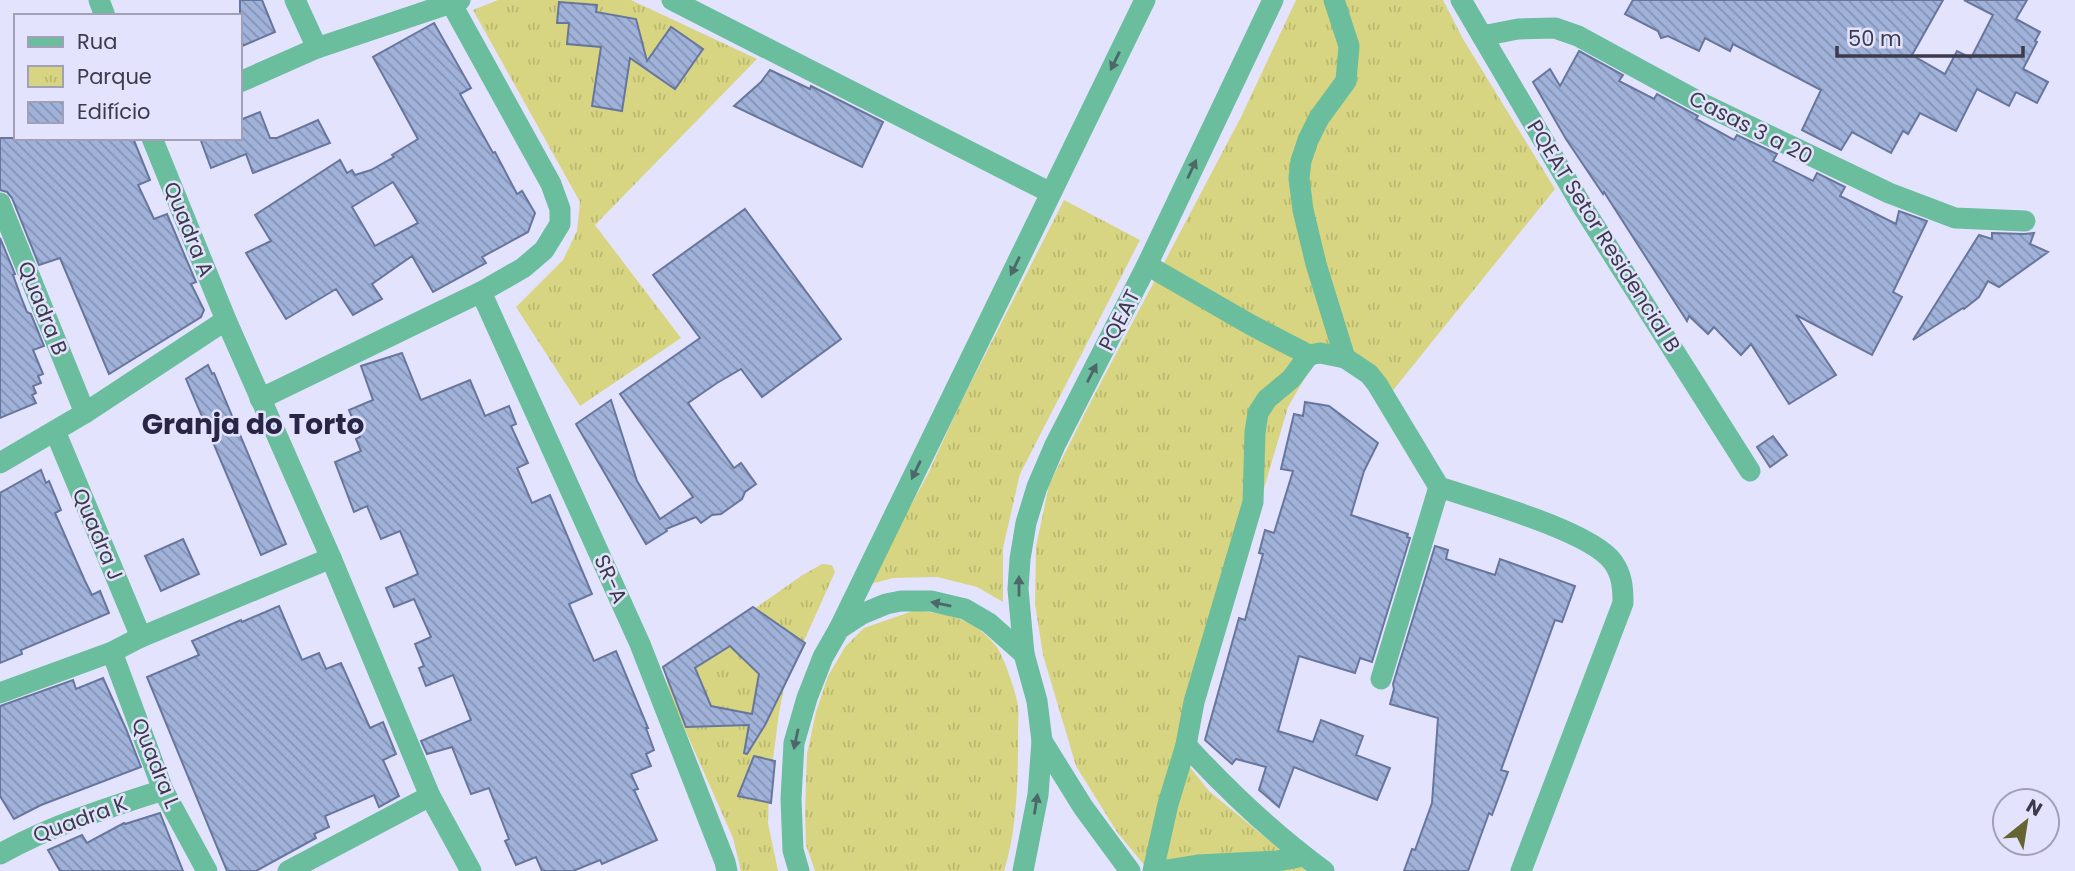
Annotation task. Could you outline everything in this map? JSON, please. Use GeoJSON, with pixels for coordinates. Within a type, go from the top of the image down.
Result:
{"type":"FeatureCollection","features":[{"type":"Feature","properties":{"kind":"street"},"geometry":{"type":"LineString","coordinates":[[295,0],[317,48]]}},
{"type":"Feature","properties":{"kind":"street"},"geometry":{"type":"LineString","coordinates":[[672,0],[1051,194]]}},
{"type":"Feature","properties":{"kind":"street"},"geometry":{"type":"LineString","coordinates":[[799,871],[793,850],[791,799],[794,743],[811,687],[1145,0]]}},
{"type":"Feature","properties":{"kind":"street","name":"PQEAT"},"geometry":{"type":"LineString","coordinates":[[1023,871],[1038,795],[1041,741],[1037,701],[1024,654],[1018,589],[1026,523],[1037,486],[1055,445],[1147,265],[1273,0]]}},
{"type":"Feature","properties":{"kind":"street"},"geometry":{"type":"LineString","coordinates":[[1334,0],[1349,46],[1346,81],[1319,118],[1308,140],[1299,178],[1316,264],[1345,358]]}},
{"type":"Feature","properties":{"kind":"street","name":"PQEAT Setor Residencial B"},"geometry":{"type":"LineString","coordinates":[[1461,0],[1583,206],[1750,471]]}},
{"type":"Feature","properties":{"kind":"street"},"geometry":{"type":"LineString","coordinates":[[242,81],[317,48],[456,2],[551,184],[560,209],[561,224],[544,250],[523,268],[481,292],[260,399]]}},
{"type":"Feature","properties":{"kind":"street","name":"Casas 3 a 20"},"geometry":{"type":"LineString","coordinates":[[1482,36],[1518,29],[1555,28],[1578,36],[1701,103],[1804,154],[1899,197],[1955,218],[2025,221]]}},
{"type":"Feature","properties":{"kind":"street","name":"Quadra A"},"geometry":{"type":"LineString","coordinates":[[153,140],[226,320]]}},
{"type":"Feature","properties":{"kind":"street","name":"Quadra B"},"geometry":{"type":"LineString","coordinates":[[0,203],[85,413]]}},
{"type":"Feature","properties":{"kind":"street"},"geometry":{"type":"LineString","coordinates":[[1147,265],[1251,326],[1309,355],[1320,353],[1345,358],[1369,374],[1439,487],[1556,526],[1594,545],[1612,560],[1623,583],[1623,603],[1521,871]]}},
{"type":"Feature","properties":{"kind":"street","name":"SR-A"},"geometry":{"type":"LineString","coordinates":[[481,292],[640,645],[727,871]]}},
{"type":"Feature","properties":{"kind":"street"},"geometry":{"type":"LineString","coordinates":[[0,463],[85,413],[226,320],[331,558],[430,796],[471,871]]}},
{"type":"Feature","properties":{"kind":"street"},"geometry":{"type":"LineString","coordinates":[[1153,871],[1168,804],[1186,745],[1194,702],[1253,502],[1258,413],[1267,399],[1291,379],[1309,355]]}},
{"type":"Feature","properties":{"kind":"street","name":"Quadra J"},"geometry":{"type":"LineString","coordinates":[[55,431],[141,637]]}},
{"type":"Feature","properties":{"kind":"street"},"geometry":{"type":"LineString","coordinates":[[1381,679],[1439,487]]}},
{"type":"Feature","properties":{"kind":"street"},"geometry":{"type":"LineString","coordinates":[[0,693],[112,652],[141,637],[331,558]]}},
{"type":"Feature","properties":{"kind":"street"},"geometry":{"type":"LineString","coordinates":[[839,629],[862,614],[886,604],[931,601],[965,610],[989,623],[1024,654]]}},
{"type":"Feature","properties":{"kind":"street","name":"Quadra L"},"geometry":{"type":"LineString","coordinates":[[112,652],[163,790],[207,871]]}},
{"type":"Feature","properties":{"kind":"street"},"geometry":{"type":"LineString","coordinates":[[1041,741],[1083,807],[1130,871]]}},
{"type":"Feature","properties":{"kind":"street"},"geometry":{"type":"LineString","coordinates":[[1186,745],[1234,794],[1324,871]]}},
{"type":"Feature","properties":{"kind":"street","name":"Quadra K"},"geometry":{"type":"LineString","coordinates":[[0,854],[57,826],[163,790]]}},
{"type":"Feature","properties":{"kind":"street"},"geometry":{"type":"LineString","coordinates":[[288,871],[430,796]]}},
{"type":"Feature","properties":{"kind":"street"},"geometry":{"type":"LineString","coordinates":[[1161,871],[1198,865],[1277,861],[1304,856]]}},
{"type":"Feature","properties":{"kind":"green space"},"geometry":{"type":"Polygon","coordinates":[[[498,0],[631,0],[757,59],[595,225],[681,338],[580,406],[516,307],[563,260],[577,231],[580,202],[473,10],[498,0]]]}},
{"type":"Feature","properties":{"kind":"green space"},"geometry":{"type":"Polygon","coordinates":[[[1296,0],[1443,0],[1463,39],[1555,189],[1382,404],[1369,378],[1316,359],[1288,407],[1181,756],[1209,791],[1306,871],[1149,871],[1117,832],[1076,766],[1043,655],[1035,604],[1036,547],[1049,485],[1241,117],[1296,0]]]}},
{"type":"Feature","properties":{"kind":"green space"},"geometry":{"type":"Polygon","coordinates":[[[1064,200],[1140,240],[1020,474],[1003,548],[1003,602],[977,587],[937,577],[893,578],[867,585],[928,474],[958,408],[1064,200]]]}},
{"type":"Feature","properties":{"kind":"green space"},"geometry":{"type":"Polygon","coordinates":[[[822,564],[832,565],[835,572],[785,683],[779,713],[769,790],[768,823],[778,871],[741,871],[733,838],[671,698],[665,674],[670,663],[822,564]]]}},
{"type":"Feature","properties":{"kind":"green space"},"geometry":{"type":"Polygon","coordinates":[[[916,610],[950,616],[969,623],[996,646],[1006,666],[1018,710],[1017,789],[1012,839],[1004,871],[815,871],[806,845],[807,754],[816,712],[828,676],[845,647],[864,628],[916,610]]]}},
{"type":"Feature","properties":{"kind":"building"},"geometry":{"type":"Polygon","coordinates":[[[240,0],[262,0],[275,32],[242,46],[240,0]]]}},
{"type":"Feature","properties":{"kind":"building"},"geometry":{"type":"Polygon","coordinates":[[[1633,0],[1943,0],[1912,55],[1945,74],[1957,51],[1971,58],[1993,15],[1964,0],[2027,0],[2016,19],[2040,32],[2023,69],[2048,82],[2037,103],[2016,92],[2009,106],[1977,89],[1956,131],[1920,113],[1908,134],[1903,131],[1891,153],[1852,132],[1841,150],[1802,130],[1821,90],[1733,44],[1730,51],[1705,38],[1699,51],[1668,36],[1661,38],[1658,31],[1625,14],[1633,0]]]}},
{"type":"Feature","properties":{"kind":"building"},"geometry":{"type":"Polygon","coordinates":[[[559,2],[597,5],[596,12],[636,19],[647,61],[671,27],[703,49],[675,89],[630,58],[622,111],[592,106],[601,47],[567,44],[569,23],[557,23],[559,2]]]}},
{"type":"Feature","properties":{"kind":"building"},"geometry":{"type":"Polygon","coordinates":[[[434,23],[471,88],[460,94],[517,194],[522,191],[535,213],[528,232],[482,257],[486,263],[433,292],[412,256],[372,284],[382,299],[353,315],[336,289],[286,319],[246,253],[271,241],[255,215],[340,160],[347,173],[352,170],[355,175],[371,170],[394,157],[392,155],[418,139],[373,57],[434,23]],[[393,182],[352,207],[375,246],[418,223],[393,182]]]}},
{"type":"Feature","properties":{"kind":"building"},"geometry":{"type":"Polygon","coordinates":[[[1579,51],[1623,75],[1619,81],[1654,99],[1657,94],[1698,116],[1696,119],[1734,140],[1737,135],[1777,154],[1773,161],[1813,181],[1817,173],[1845,187],[1840,196],[1896,224],[1899,211],[1927,221],[1893,292],[1902,297],[1872,355],[1796,315],[1836,375],[1789,404],[1751,344],[1741,355],[1714,327],[1708,334],[1689,316],[1687,321],[1604,192],[1603,194],[1566,139],[1533,82],[1550,69],[1560,86],[1579,51]]]}},
{"type":"Feature","properties":{"kind":"building"},"geometry":{"type":"Polygon","coordinates":[[[770,70],[810,89],[811,86],[883,122],[862,167],[734,106],[761,82],[770,70]]]}},
{"type":"Feature","properties":{"kind":"building"},"geometry":{"type":"Polygon","coordinates":[[[260,112],[270,138],[277,138],[318,120],[330,143],[253,173],[246,154],[211,168],[201,140],[242,140],[242,119],[260,112]]]}},
{"type":"Feature","properties":{"kind":"building"},"geometry":{"type":"Polygon","coordinates":[[[0,138],[134,140],[150,180],[138,185],[154,219],[167,214],[196,282],[191,284],[204,310],[201,317],[109,374],[60,258],[39,265],[12,198],[7,192],[0,190],[0,138]]]}},
{"type":"Feature","properties":{"kind":"building"},"geometry":{"type":"Polygon","coordinates":[[[745,209],[841,339],[762,397],[741,369],[688,403],[734,468],[741,463],[756,484],[745,492],[742,499],[721,514],[712,515],[701,523],[696,517],[666,529],[667,531],[646,544],[576,424],[611,400],[637,481],[660,519],[693,497],[620,394],[700,338],[653,275],[745,209]]]}},
{"type":"Feature","properties":{"kind":"building"},"geometry":{"type":"Polygon","coordinates":[[[1992,233],[2034,233],[2030,244],[2048,252],[1999,287],[1988,281],[1979,297],[1964,309],[1913,340],[1979,235],[1992,239],[1992,233]]]}},
{"type":"Feature","properties":{"kind":"building"},"geometry":{"type":"Polygon","coordinates":[[[0,238],[27,312],[31,314],[44,346],[33,350],[43,374],[38,376],[41,383],[33,386],[36,393],[32,395],[36,403],[0,418],[0,238]]]}},
{"type":"Feature","properties":{"kind":"building"},"geometry":{"type":"Polygon","coordinates":[[[402,353],[421,400],[470,380],[485,416],[509,406],[516,424],[511,426],[528,463],[517,468],[532,503],[550,495],[592,594],[569,604],[594,661],[616,651],[648,728],[654,750],[646,754],[651,766],[631,774],[638,789],[634,790],[657,840],[602,864],[600,860],[573,871],[542,871],[536,857],[516,865],[505,841],[509,839],[489,788],[471,794],[452,747],[427,754],[421,741],[471,720],[453,675],[426,686],[419,668],[424,666],[415,644],[431,637],[414,599],[394,607],[386,588],[418,574],[400,531],[381,539],[367,506],[354,512],[335,462],[361,451],[356,439],[360,437],[349,410],[373,400],[361,366],[402,353]]]}},
{"type":"Feature","properties":{"kind":"building"},"geometry":{"type":"Polygon","coordinates":[[[208,365],[212,374],[214,373],[286,544],[261,555],[186,379],[208,365]]]}},
{"type":"Feature","properties":{"kind":"building"},"geometry":{"type":"Polygon","coordinates":[[[1305,402],[1329,406],[1378,443],[1364,471],[1351,515],[1408,534],[1407,537],[1410,538],[1372,662],[1360,658],[1355,673],[1299,656],[1278,731],[1313,742],[1321,720],[1363,736],[1356,755],[1390,768],[1377,800],[1294,767],[1279,807],[1259,790],[1266,767],[1236,759],[1232,764],[1205,740],[1239,618],[1245,620],[1263,554],[1259,553],[1265,530],[1274,533],[1293,471],[1281,469],[1294,414],[1303,416],[1305,402]]]}},
{"type":"Feature","properties":{"kind":"building"},"geometry":{"type":"Polygon","coordinates":[[[1773,436],[1787,455],[1770,467],[1757,447],[1773,436]]]}},
{"type":"Feature","properties":{"kind":"building"},"geometry":{"type":"Polygon","coordinates":[[[41,470],[46,483],[49,481],[61,510],[55,513],[85,581],[92,595],[100,591],[109,613],[21,650],[22,654],[0,663],[0,493],[41,470]]]}},
{"type":"Feature","properties":{"kind":"building"},"geometry":{"type":"Polygon","coordinates":[[[183,539],[199,574],[161,591],[145,556],[183,539]]]}},
{"type":"Feature","properties":{"kind":"building"},"geometry":{"type":"Polygon","coordinates":[[[1435,546],[1448,550],[1446,559],[1495,575],[1500,559],[1575,586],[1562,622],[1555,620],[1501,770],[1508,772],[1492,815],[1489,813],[1468,871],[1404,871],[1412,849],[1415,850],[1432,803],[1438,718],[1390,704],[1393,684],[1435,546]]]}},
{"type":"Feature","properties":{"kind":"building"},"geometry":{"type":"Polygon","coordinates":[[[279,606],[302,660],[319,653],[326,669],[341,663],[370,728],[383,722],[396,754],[383,760],[399,796],[379,807],[374,795],[325,816],[329,827],[314,834],[316,838],[256,871],[227,871],[147,677],[199,655],[192,641],[279,606]]]}},
{"type":"Feature","properties":{"kind":"building"},"geometry":{"type":"Polygon","coordinates":[[[753,607],[805,643],[765,725],[747,754],[744,753],[749,725],[686,727],[663,667],[753,607]],[[730,646],[695,668],[711,706],[752,714],[759,674],[730,646]]]}},
{"type":"Feature","properties":{"kind":"building"},"geometry":{"type":"Polygon","coordinates":[[[103,678],[141,767],[41,805],[14,819],[0,796],[0,706],[73,680],[76,689],[103,678]]]}},
{"type":"Feature","properties":{"kind":"building"},"geometry":{"type":"Polygon","coordinates":[[[754,756],[775,761],[771,803],[738,796],[754,756]]]}},
{"type":"Feature","properties":{"kind":"building"},"geometry":{"type":"Polygon","coordinates":[[[160,813],[183,871],[60,871],[48,850],[82,835],[87,843],[124,823],[160,813]]]}},
{"type":"Feature","properties":{"kind":"district","name":"Granja do Torto"},"geometry":{"type":"Point","coordinates":[253,424]}}]}
